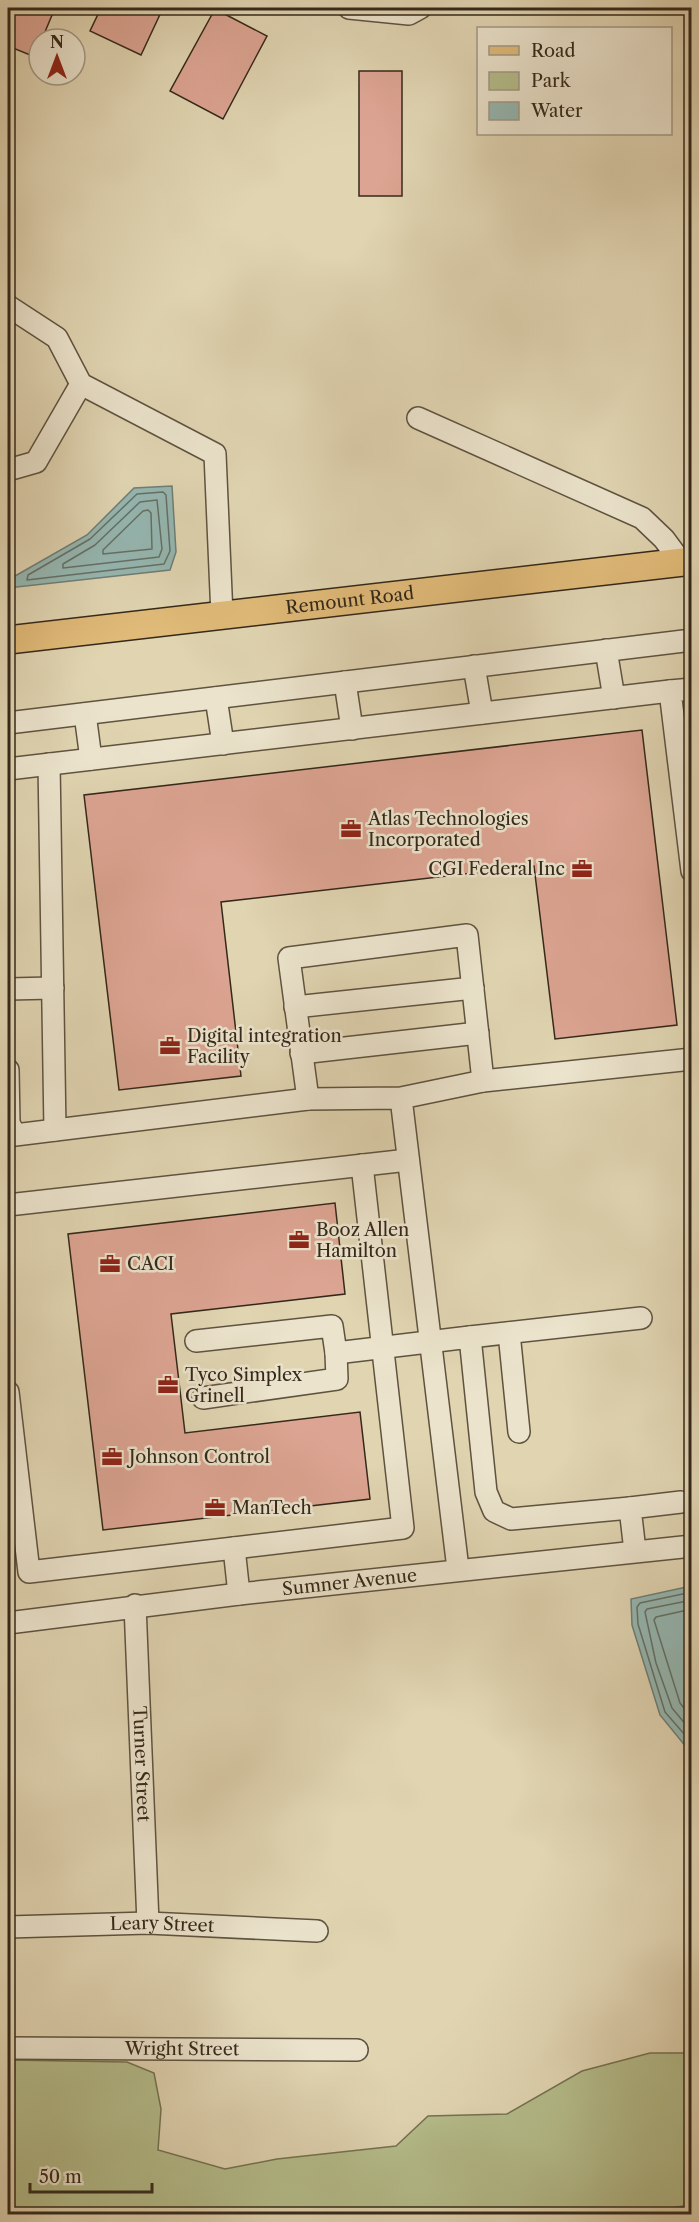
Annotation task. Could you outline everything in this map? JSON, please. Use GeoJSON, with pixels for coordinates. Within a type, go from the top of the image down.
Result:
{"type":"FeatureCollection","features":[{"type":"Feature","properties":{"kind":"main road","name":"Remount Road"},"geometry":{"type":"LineString","coordinates":[[8,640],[686,562]]}},
{"type":"Feature","properties":{"kind":"street"},"geometry":{"type":"LineString","coordinates":[[349,8],[409,14],[420,8]]}},
{"type":"Feature","properties":{"kind":"street"},"geometry":{"type":"LineString","coordinates":[[8,306],[57,338],[81,384],[214,454],[222,616]]}},
{"type":"Feature","properties":{"kind":"street"},"geometry":{"type":"LineString","coordinates":[[8,470],[36,462],[81,384]]}},
{"type":"Feature","properties":{"kind":"street"},"geometry":{"type":"LineString","coordinates":[[418,418],[642,518],[686,562]]}},
{"type":"Feature","properties":{"kind":"street"},"geometry":{"type":"LineString","coordinates":[[8,723],[692,640]]}},
{"type":"Feature","properties":{"kind":"street"},"geometry":{"type":"LineString","coordinates":[[606,650],[614,698]]}},
{"type":"Feature","properties":{"kind":"street"},"geometry":{"type":"LineString","coordinates":[[474,666],[482,713]]}},
{"type":"Feature","properties":{"kind":"street"},"geometry":{"type":"LineString","coordinates":[[345,682],[352,729]]}},
{"type":"Feature","properties":{"kind":"street"},"geometry":{"type":"LineString","coordinates":[[8,769],[692,689]]}},
{"type":"Feature","properties":{"kind":"street"},"geometry":{"type":"LineString","coordinates":[[670,691],[684,748],[692,871]]}},
{"type":"Feature","properties":{"kind":"street"},"geometry":{"type":"LineString","coordinates":[[216,698],[223,744]]}},
{"type":"Feature","properties":{"kind":"street"},"geometry":{"type":"LineString","coordinates":[[86,714],[91,759]]}},
{"type":"Feature","properties":{"kind":"street"},"geometry":{"type":"LineString","coordinates":[[49,764],[55,1131]]}},
{"type":"Feature","properties":{"kind":"street"},"geometry":{"type":"LineString","coordinates":[[308,1099],[289,958],[467,935],[483,1081]]}},
{"type":"Feature","properties":{"kind":"street"},"geometry":{"type":"LineString","coordinates":[[8,989],[53,988]]}},
{"type":"Feature","properties":{"kind":"street"},"geometry":{"type":"LineString","coordinates":[[295,1007],[473,988]]}},
{"type":"Feature","properties":{"kind":"street"},"geometry":{"type":"LineString","coordinates":[[302,1053],[478,1033]]}},
{"type":"Feature","properties":{"kind":"street"},"geometry":{"type":"LineString","coordinates":[[8,1070],[9,1123],[15,1135],[308,1099],[401,1098],[483,1081],[692,1059]]}},
{"type":"Feature","properties":{"kind":"street"},"geometry":{"type":"LineString","coordinates":[[401,1098],[458,1569]]}},
{"type":"Feature","properties":{"kind":"street"},"geometry":{"type":"LineString","coordinates":[[8,1205],[408,1160]]}},
{"type":"Feature","properties":{"kind":"street"},"geometry":{"type":"LineString","coordinates":[[8,1392],[29,1572],[403,1528],[362,1165]]}},
{"type":"Feature","properties":{"kind":"street"},"geometry":{"type":"LineString","coordinates":[[336,1353],[641,1318]]}},
{"type":"Feature","properties":{"kind":"street"},"geometry":{"type":"LineString","coordinates":[[196,1341],[332,1326],[336,1353],[337,1379],[203,1398]]}},
{"type":"Feature","properties":{"kind":"street"},"geometry":{"type":"LineString","coordinates":[[509,1333],[519,1432]]}},
{"type":"Feature","properties":{"kind":"street"},"geometry":{"type":"LineString","coordinates":[[470,1337],[486,1492],[494,1511],[511,1519],[681,1502]]}},
{"type":"Feature","properties":{"kind":"street"},"geometry":{"type":"LineString","coordinates":[[630,1508],[634,1551]]}},
{"type":"Feature","properties":{"kind":"street","name":"Sumner Avenue"},"geometry":{"type":"LineString","coordinates":[[8,1623],[135,1605],[692,1545]]}},
{"type":"Feature","properties":{"kind":"street"},"geometry":{"type":"LineString","coordinates":[[234,1548],[239,1594]]}},
{"type":"Feature","properties":{"kind":"street","name":"Turner Street"},"geometry":{"type":"LineString","coordinates":[[135,1605],[148,1923]]}},
{"type":"Feature","properties":{"kind":"street","name":"Leary Street"},"geometry":{"type":"LineString","coordinates":[[8,1927],[148,1923],[317,1931]]}},
{"type":"Feature","properties":{"kind":"street","name":"Wright Street"},"geometry":{"type":"LineString","coordinates":[[8,2048],[357,2050]]}},
{"type":"Feature","properties":{"kind":"green space"},"geometry":{"type":"Polygon","coordinates":[[[650,2053],[691,2053],[691,2214],[8,2214],[8,2060],[127,2062],[154,2073],[161,2109],[158,2150],[225,2169],[277,2159],[396,2146],[428,2116],[507,2114],[582,2071],[650,2053]]]}},
{"type":"Feature","properties":{"kind":"water"},"geometry":{"type":"Polygon","coordinates":[[[172,486],[176,552],[170,570],[8,588],[8,580],[87,535],[134,488],[172,486]]]}},
{"type":"Feature","properties":{"kind":"water"},"geometry":{"type":"Polygon","coordinates":[[[692,1586],[691,1753],[660,1715],[632,1625],[631,1599],[692,1586]]]}},
{"type":"Feature","properties":{"kind":"building"},"geometry":{"type":"Polygon","coordinates":[[[8,8],[55,8],[47,27],[27,27],[27,54],[8,46],[8,8]]]}},
{"type":"Feature","properties":{"kind":"building"},"geometry":{"type":"Polygon","coordinates":[[[101,8],[163,8],[141,55],[90,31],[101,8]]]}},
{"type":"Feature","properties":{"kind":"building"},"geometry":{"type":"Polygon","coordinates":[[[215,9],[267,36],[223,119],[170,91],[215,9]]]}},
{"type":"Feature","properties":{"kind":"building"},"geometry":{"type":"Polygon","coordinates":[[[359,71],[402,71],[402,196],[359,196],[359,71]]]}},
{"type":"Feature","properties":{"kind":"building"},"geometry":{"type":"Polygon","coordinates":[[[642,730],[677,1025],[555,1039],[534,866],[221,902],[241,1076],[119,1090],[84,795],[642,730]]]}},
{"type":"Feature","properties":{"kind":"building"},"geometry":{"type":"Polygon","coordinates":[[[335,1203],[345,1294],[171,1314],[185,1433],[360,1412],[370,1499],[103,1530],[68,1234],[335,1203]]]}},
{"type":"Feature","properties":{"kind":"waterway"},"geometry":{"type":"LineString","coordinates":[[644,2214],[692,2206]]}},
{"type":"Feature","properties":{"kind":"place","name":"Atlas Technologies Incorporated"},"geometry":{"type":"Point","coordinates":[351,829]}},
{"type":"Feature","properties":{"kind":"place","name":"CGI Federal Inc"},"geometry":{"type":"Point","coordinates":[582,869]}},
{"type":"Feature","properties":{"kind":"place","name":"Digital integration Facility"},"geometry":{"type":"Point","coordinates":[170,1046]}},
{"type":"Feature","properties":{"kind":"place","name":"Booz Allen Hamilton"},"geometry":{"type":"Point","coordinates":[299,1240]}},
{"type":"Feature","properties":{"kind":"place","name":"CACI"},"geometry":{"type":"Point","coordinates":[110,1264]}},
{"type":"Feature","properties":{"kind":"place","name":"Tyco Simplex Grinell"},"geometry":{"type":"Point","coordinates":[168,1385]}},
{"type":"Feature","properties":{"kind":"place","name":"Johnson Control"},"geometry":{"type":"Point","coordinates":[112,1457]}},
{"type":"Feature","properties":{"kind":"place","name":"ManTech"},"geometry":{"type":"Point","coordinates":[215,1508]}}]}
